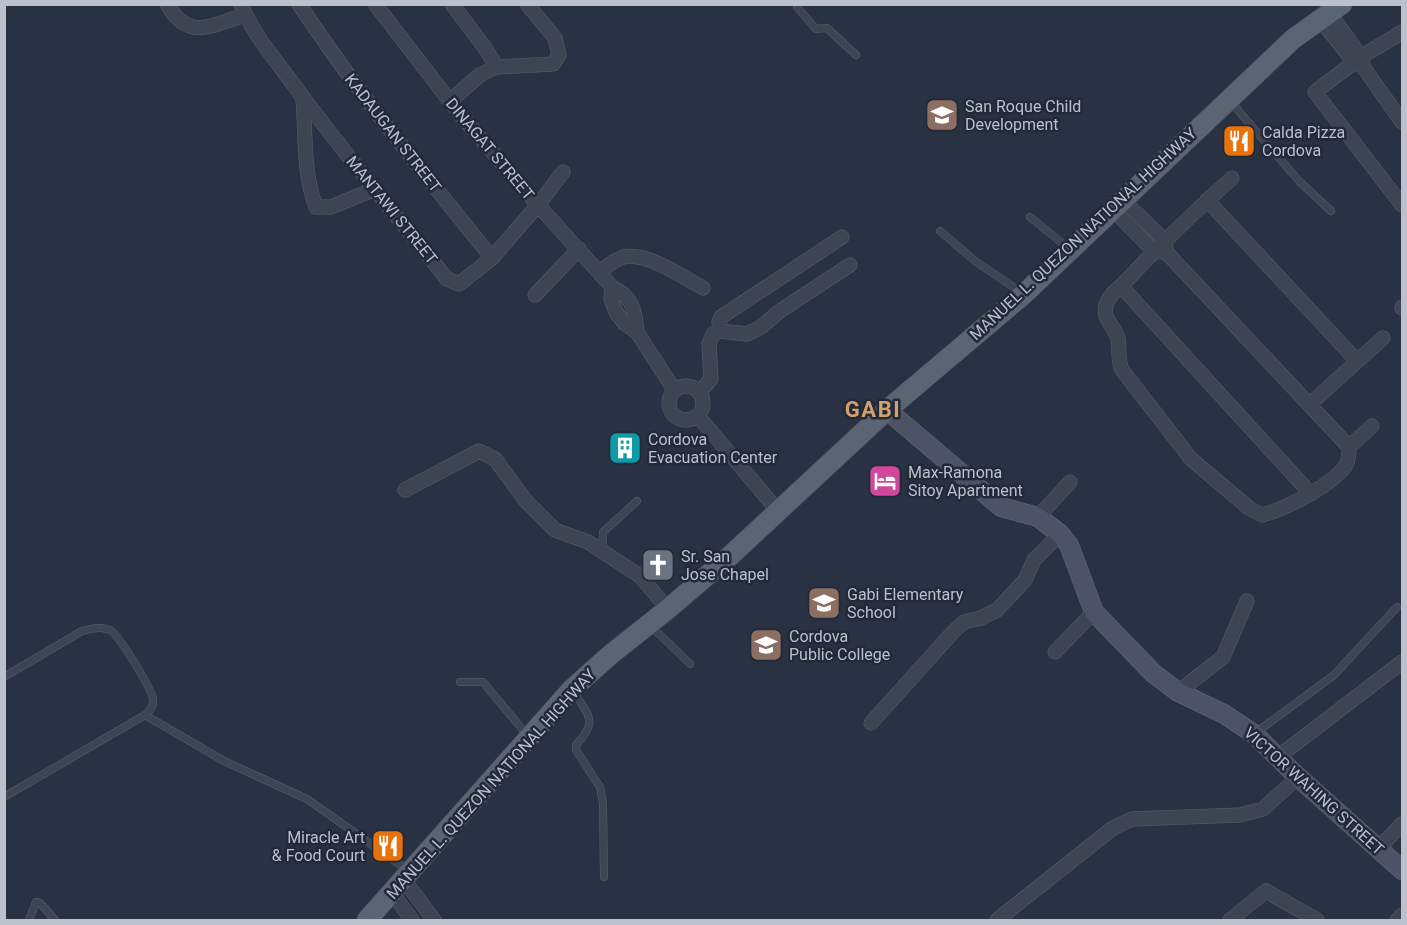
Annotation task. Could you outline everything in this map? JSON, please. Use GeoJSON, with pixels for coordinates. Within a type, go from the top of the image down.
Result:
{"type":"FeatureCollection","features":[{"type":"Feature","properties":{"kind":"main road","name":"MANUEL L. QUEZON NATIONAL HIGHWAY"},"geometry":{"type":"LineString","coordinates":[[367,921],[572,689],[668,609],[886,410],[1024,294],[1293,39],[1330,12]]}},
{"type":"Feature","properties":{"kind":"street"},"geometry":{"type":"LineString","coordinates":[[167,4],[175,19],[198,29],[243,10]]}},
{"type":"Feature","properties":{"kind":"street","name":"KADAUGAN STREET"},"geometry":{"type":"LineString","coordinates":[[299,4],[400,144],[492,258]]}},
{"type":"Feature","properties":{"kind":"street","name":"DINAGAT STREET"},"geometry":{"type":"LineString","coordinates":[[375,4],[450,101],[538,205],[612,287],[611,299],[614,307],[624,323],[637,332],[675,391]]}},
{"type":"Feature","properties":{"kind":"street"},"geometry":{"type":"LineString","coordinates":[[452,4],[486,48],[496,67]]}},
{"type":"Feature","properties":{"kind":"street"},"geometry":{"type":"LineString","coordinates":[[450,101],[481,74],[496,67],[517,64],[553,64],[560,55],[555,38],[527,4]]}},
{"type":"Feature","properties":{"kind":"street","name":"MANTAWI STREET"},"geometry":{"type":"LineString","coordinates":[[243,10],[303,99],[447,279],[459,284],[492,258],[563,172]]}},
{"type":"Feature","properties":{"kind":"street"},"geometry":{"type":"LineString","coordinates":[[1330,12],[1360,62],[1401,117]]}},
{"type":"Feature","properties":{"kind":"street"},"geometry":{"type":"LineString","coordinates":[[1401,200],[1316,92],[1402,32]]}},
{"type":"Feature","properties":{"kind":"street"},"geometry":{"type":"LineString","coordinates":[[303,99],[307,171],[310,194],[316,207],[331,207],[375,189]]}},
{"type":"Feature","properties":{"kind":"street"},"geometry":{"type":"LineString","coordinates":[[1117,204],[1162,248],[1349,447],[1349,458],[1345,467],[1311,494],[1269,513],[1257,514],[1191,459],[1122,370],[1118,361],[1118,339],[1107,319],[1105,310],[1109,296],[1162,248],[1207,200],[1232,178]]}},
{"type":"Feature","properties":{"kind":"street"},"geometry":{"type":"LineString","coordinates":[[1207,200],[1357,361]]}},
{"type":"Feature","properties":{"kind":"street"},"geometry":{"type":"LineString","coordinates":[[720,331],[718,322],[721,317],[842,237]]}},
{"type":"Feature","properties":{"kind":"street"},"geometry":{"type":"LineString","coordinates":[[535,294],[579,249]]}},
{"type":"Feature","properties":{"kind":"street"},"geometry":{"type":"LineString","coordinates":[[599,272],[621,258],[632,256],[661,266],[703,288]]}},
{"type":"Feature","properties":{"kind":"street"},"geometry":{"type":"LineString","coordinates":[[699,393],[711,379],[709,344],[713,334],[720,331],[747,334],[762,327],[780,311],[850,265]]}},
{"type":"Feature","properties":{"kind":"street"},"geometry":{"type":"LineString","coordinates":[[1121,286],[1311,494]]}},
{"type":"Feature","properties":{"kind":"street"},"geometry":{"type":"LineString","coordinates":[[1310,404],[1383,338]]}},
{"type":"Feature","properties":{"kind":"street"},"geometry":{"type":"LineString","coordinates":[[689,387],[699,393],[703,403],[702,411],[698,416],[685,420],[674,415],[669,404],[675,391],[689,387]]}},
{"type":"Feature","properties":{"kind":"street","name":"VICTOR WAHING STREET"},"geometry":{"type":"LineString","coordinates":[[886,410],[1001,507],[1038,517],[1060,534],[1069,545],[1094,612],[1153,673],[1178,692],[1224,714],[1254,734],[1298,777],[1402,870]]}},
{"type":"Feature","properties":{"kind":"street"},"geometry":{"type":"LineString","coordinates":[[698,416],[778,511]]}},
{"type":"Feature","properties":{"kind":"street"},"geometry":{"type":"LineString","coordinates":[[1349,447],[1372,426]]}},
{"type":"Feature","properties":{"kind":"street"},"geometry":{"type":"LineString","coordinates":[[405,490],[478,451],[495,459],[526,501],[555,530],[588,542],[640,576],[668,609]]}},
{"type":"Feature","properties":{"kind":"street"},"geometry":{"type":"LineString","coordinates":[[1038,517],[1070,482]]}},
{"type":"Feature","properties":{"kind":"street"},"geometry":{"type":"LineString","coordinates":[[871,723],[964,622],[981,618],[997,610],[1025,580],[1034,560],[1060,534]]}},
{"type":"Feature","properties":{"kind":"street"},"geometry":{"type":"LineString","coordinates":[[1178,692],[1223,657],[1247,601]]}},
{"type":"Feature","properties":{"kind":"street"},"geometry":{"type":"LineString","coordinates":[[1055,652],[1094,612]]}},
{"type":"Feature","properties":{"kind":"street"},"geometry":{"type":"LineString","coordinates":[[1278,757],[1402,662]]}},
{"type":"Feature","properties":{"kind":"street"},"geometry":{"type":"LineString","coordinates":[[997,921],[1113,828],[1132,819],[1240,816],[1263,809],[1298,777]]}},
{"type":"Feature","properties":{"kind":"street"},"geometry":{"type":"LineString","coordinates":[[1378,849],[1402,824]]}},
{"type":"Feature","properties":{"kind":"street"},"geometry":{"type":"LineString","coordinates":[[402,882],[411,921]]}},
{"type":"Feature","properties":{"kind":"street"},"geometry":{"type":"LineString","coordinates":[[402,882],[434,921]]}},
{"type":"Feature","properties":{"kind":"street"},"geometry":{"type":"LineString","coordinates":[[1230,921],[1266,891],[1315,920]]}},
{"type":"Feature","properties":{"kind":"lane"},"geometry":{"type":"LineString","coordinates":[[798,4],[797,7],[816,29],[827,28],[856,55]]}},
{"type":"Feature","properties":{"kind":"lane"},"geometry":{"type":"LineString","coordinates":[[1229,99],[1293,174],[1331,211]]}},
{"type":"Feature","properties":{"kind":"lane"},"geometry":{"type":"LineString","coordinates":[[1030,217],[1070,249]]}},
{"type":"Feature","properties":{"kind":"lane"},"geometry":{"type":"LineString","coordinates":[[940,231],[975,261],[1024,294]]}},
{"type":"Feature","properties":{"kind":"lane"},"geometry":{"type":"LineString","coordinates":[[602,552],[603,532],[637,501]]}},
{"type":"Feature","properties":{"kind":"lane"},"geometry":{"type":"LineString","coordinates":[[1254,734],[1334,675],[1397,607]]}},
{"type":"Feature","properties":{"kind":"lane"},"geometry":{"type":"LineString","coordinates":[[649,624],[690,664]]}},
{"type":"Feature","properties":{"kind":"lane"},"geometry":{"type":"LineString","coordinates":[[4,677],[82,631],[96,627],[104,628],[113,631],[153,696],[151,710],[145,715],[4,797]]}},
{"type":"Feature","properties":{"kind":"lane"},"geometry":{"type":"LineString","coordinates":[[460,682],[483,682],[530,738]]}},
{"type":"Feature","properties":{"kind":"lane"},"geometry":{"type":"LineString","coordinates":[[572,689],[589,716],[591,725],[576,745],[576,750],[600,787],[603,803],[604,877]]}},
{"type":"Feature","properties":{"kind":"lane"},"geometry":{"type":"LineString","coordinates":[[145,715],[224,761],[307,799],[402,882]]}},
{"type":"Feature","properties":{"kind":"lane"},"geometry":{"type":"LineString","coordinates":[[29,921],[36,902],[40,903],[55,921]]}},
{"type":"Feature","properties":{"kind":"place","name":"San Roque Child Development"},"geometry":{"type":"Point","coordinates":[942,115]}},
{"type":"Feature","properties":{"kind":"place","name":"Calda Pizza Cordova"},"geometry":{"type":"Point","coordinates":[1239,141]}},
{"type":"Feature","properties":{"kind":"place","name":"Cordova Evacuation Center"},"geometry":{"type":"Point","coordinates":[625,448]}},
{"type":"Feature","properties":{"kind":"place","name":"Max-Ramona Sitoy Apartment"},"geometry":{"type":"Point","coordinates":[885,481]}},
{"type":"Feature","properties":{"kind":"place","name":"Sr. San Jose Chapel"},"geometry":{"type":"Point","coordinates":[658,565]}},
{"type":"Feature","properties":{"kind":"place","name":"Gabi Elementary School"},"geometry":{"type":"Point","coordinates":[824,603]}},
{"type":"Feature","properties":{"kind":"place","name":"Cordova Public College"},"geometry":{"type":"Point","coordinates":[766,645]}},
{"type":"Feature","properties":{"kind":"place","name":"Miracle Art & Food Court"},"geometry":{"type":"Point","coordinates":[388,846]}},
{"type":"Feature","properties":{"kind":"district","name":"GABI"},"geometry":{"type":"Point","coordinates":[873,409]}}]}
